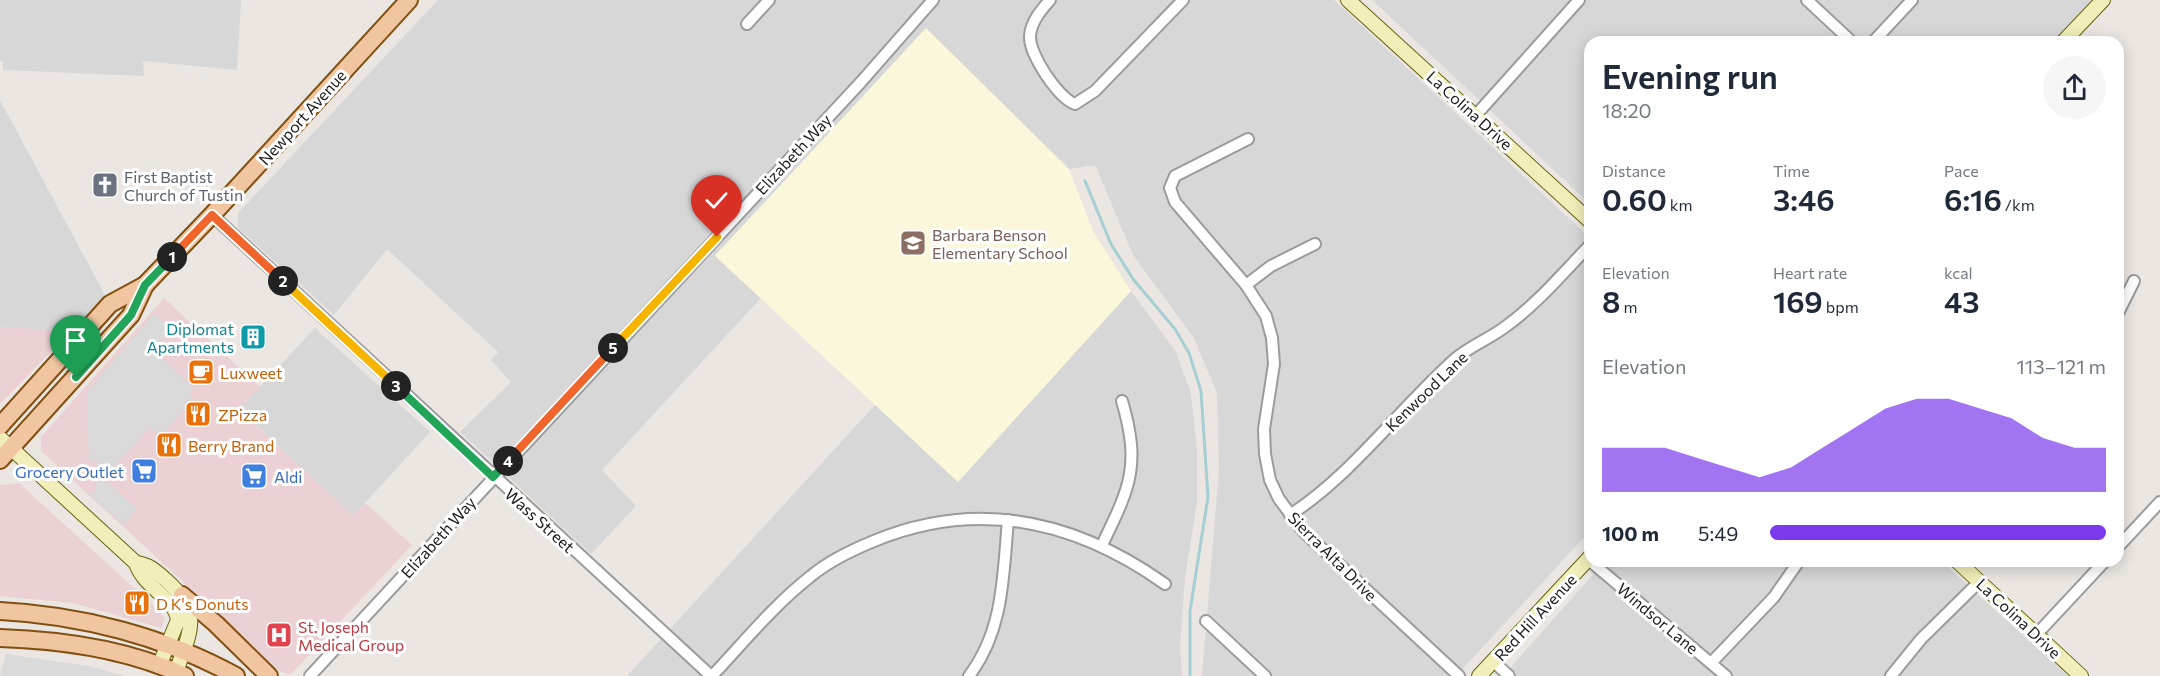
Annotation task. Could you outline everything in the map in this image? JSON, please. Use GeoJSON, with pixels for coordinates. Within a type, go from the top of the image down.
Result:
{"type":"FeatureCollection","features":[{"type":"Feature","properties":{"kind":"main road","name":"Newport Avenue"},"geometry":{"type":"LineString","coordinates":[[0,426],[110,304],[145,285],[409,0]]}},
{"type":"Feature","properties":{"kind":"main road","name":"La Colina Drive"},"geometry":{"type":"LineString","coordinates":[[1348,0],[1584,215]]}},
{"type":"Feature","properties":{"kind":"main road"},"geometry":{"type":"LineString","coordinates":[[2069,36],[2103,0]]}},
{"type":"Feature","properties":{"kind":"main road","name":"Newport Avenue"},"geometry":{"type":"LineString","coordinates":[[4,449],[131,315],[145,285]]}},
{"type":"Feature","properties":{"kind":"main road"},"geometry":{"type":"LineString","coordinates":[[4,449],[136,563],[149,565],[221,629],[269,676]]}},
{"type":"Feature","properties":{"kind":"main road"},"geometry":{"type":"LineString","coordinates":[[136,563],[140,576],[177,614],[176,649],[181,674]]}},
{"type":"Feature","properties":{"kind":"main road","name":"Red Hill Avenue"},"geometry":{"type":"LineString","coordinates":[[1479,676],[1584,566]]}},
{"type":"Feature","properties":{"kind":"main road","name":"La Colina Drive"},"geometry":{"type":"LineString","coordinates":[[1963,567],[2081,676]]}},
{"type":"Feature","properties":{"kind":"main road"},"geometry":{"type":"LineString","coordinates":[[159,666],[176,649],[192,625],[188,604],[182,596]]}},
{"type":"Feature","properties":{"kind":"main road"},"geometry":{"type":"LineString","coordinates":[[0,611],[100,625],[176,649],[236,676]]}},
{"type":"Feature","properties":{"kind":"main road"},"geometry":{"type":"LineString","coordinates":[[0,638],[82,646],[181,674]]}},
{"type":"Feature","properties":{"kind":"street"},"geometry":{"type":"LineString","coordinates":[[747,24],[769,0]]}},
{"type":"Feature","properties":{"kind":"street","name":"Elizabeth Way"},"geometry":{"type":"LineString","coordinates":[[309,676],[861,82],[933,0]]}},
{"type":"Feature","properties":{"kind":"street"},"geometry":{"type":"LineString","coordinates":[[1050,0],[1032,24],[1030,38],[1036,56],[1058,93],[1065,100],[1075,104],[1095,91],[1183,0]]}},
{"type":"Feature","properties":{"kind":"street"},"geometry":{"type":"LineString","coordinates":[[1807,0],[1846,36]]}},
{"type":"Feature","properties":{"kind":"street"},"geometry":{"type":"LineString","coordinates":[[1879,36],[1912,0]]}},
{"type":"Feature","properties":{"kind":"street"},"geometry":{"type":"LineString","coordinates":[[1476,115],[1572,3]]}},
{"type":"Feature","properties":{"kind":"street","name":"Sierra Alta Drive"},"geometry":{"type":"LineString","coordinates":[[1248,140],[1175,176],[1170,188],[1175,202],[1246,285],[1266,316],[1272,338],[1274,364],[1264,429],[1264,454],[1270,480],[1290,515],[1303,531],[1459,676]]}},
{"type":"Feature","properties":{"kind":"street","name":"Wass Street"},"geometry":{"type":"LineString","coordinates":[[212,215],[493,477],[712,676]]}},
{"type":"Feature","properties":{"kind":"street"},"geometry":{"type":"LineString","coordinates":[[1246,285],[1271,266],[1315,244]]}},
{"type":"Feature","properties":{"kind":"street","name":"Kenwood Lane"},"geometry":{"type":"LineString","coordinates":[[1290,515],[1319,497],[1344,475],[1414,398],[1458,357],[1505,327],[1535,303],[1584,251]]}},
{"type":"Feature","properties":{"kind":"street"},"geometry":{"type":"LineString","coordinates":[[2124,301],[2134,281]]}},
{"type":"Feature","properties":{"kind":"street"},"geometry":{"type":"LineString","coordinates":[[1102,545],[1126,493],[1133,466],[1131,431],[1122,401]]}},
{"type":"Feature","properties":{"kind":"street"},"geometry":{"type":"LineString","coordinates":[[2124,541],[2160,502]]}},
{"type":"Feature","properties":{"kind":"street"},"geometry":{"type":"LineString","coordinates":[[712,676],[783,600],[835,559],[879,538],[910,528],[957,519],[1008,520],[1053,528],[1102,545],[1165,584]]}},
{"type":"Feature","properties":{"kind":"street"},"geometry":{"type":"LineString","coordinates":[[969,676],[985,652],[997,624],[1008,520]]}},
{"type":"Feature","properties":{"kind":"street","name":"Windsor Lane"},"geometry":{"type":"LineString","coordinates":[[1598,567],[1726,676]]}},
{"type":"Feature","properties":{"kind":"street"},"geometry":{"type":"LineString","coordinates":[[1712,662],[1774,597],[1795,567]]}},
{"type":"Feature","properties":{"kind":"street"},"geometry":{"type":"LineString","coordinates":[[2036,634],[2099,567]]}},
{"type":"Feature","properties":{"kind":"street"},"geometry":{"type":"LineString","coordinates":[[1891,676],[1921,639],[1979,582]]}},
{"type":"Feature","properties":{"kind":"street"},"geometry":{"type":"LineString","coordinates":[[1206,621],[1265,676]]}},
{"type":"Feature","properties":{"kind":"street"},"geometry":{"type":"LineString","coordinates":[[1493,661],[1509,676]]}},
{"type":"Feature","properties":{"kind":"shaded area"},"geometry":{"type":"Polygon","coordinates":[[[0,0],[241,0],[237,70],[143,61],[144,76],[3,70],[3,61],[0,61],[0,0]]]}},
{"type":"Feature","properties":{"kind":"shaded area"},"geometry":{"type":"Polygon","coordinates":[[[438,0],[1334,0],[1584,232],[1584,537],[1456,676],[1202,676],[1219,470],[1217,393],[1194,338],[1133,255],[1095,165],[1069,169],[926,29],[715,255],[761,298],[602,470],[636,506],[591,554],[460,432],[511,382],[491,360],[498,352],[387,249],[334,315],[238,228],[238,213],[438,0]]]}},
{"type":"Feature","properties":{"kind":"shaded area"},"geometry":{"type":"Polygon","coordinates":[[[1372,0],[2092,0],[2058,36],[1584,36],[1584,198],[1372,0]]]}},
{"type":"Feature","properties":{"kind":"shaded area","name":"Barbara Benson Elementary School"},"geometry":{"type":"Polygon","coordinates":[[[926,28],[1069,169],[1093,231],[1131,291],[958,482],[715,256],[926,28]]]}},
{"type":"Feature","properties":{"kind":"shaded area"},"geometry":{"type":"Polygon","coordinates":[[[0,100],[105,295],[71,331],[0,327],[0,100]]]}},
{"type":"Feature","properties":{"kind":"shaded area"},"geometry":{"type":"Polygon","coordinates":[[[1131,291],[1176,352],[1191,394],[1197,451],[1197,503],[1185,578],[1180,647],[1182,676],[627,676],[875,405],[958,481],[1131,291]]]}},
{"type":"Feature","properties":{"kind":"shaded area"},"geometry":{"type":"Polygon","coordinates":[[[164,298],[260,387],[239,410],[353,515],[365,503],[412,545],[291,674],[281,672],[41,451],[41,437],[164,298]]]}},
{"type":"Feature","properties":{"kind":"shaded area"},"geometry":{"type":"Polygon","coordinates":[[[154,314],[170,329],[153,349],[193,388],[188,394],[194,399],[160,436],[150,427],[103,478],[137,509],[123,524],[90,495],[96,489],[98,461],[89,461],[87,392],[154,314]]]}},
{"type":"Feature","properties":{"kind":"shaded area"},"geometry":{"type":"Polygon","coordinates":[[[0,327],[71,331],[0,404],[0,327]]]}},
{"type":"Feature","properties":{"kind":"shaded area"},"geometry":{"type":"Polygon","coordinates":[[[315,328],[430,432],[353,516],[239,409],[315,328]]]}},
{"type":"Feature","properties":{"kind":"shaded area"},"geometry":{"type":"Polygon","coordinates":[[[19,483],[157,609],[164,618],[162,628],[73,603],[0,596],[0,485],[19,483]]]}},
{"type":"Feature","properties":{"kind":"shaded area"},"geometry":{"type":"Polygon","coordinates":[[[1600,567],[1948,567],[2068,676],[1503,676],[1600,567]]]}},
{"type":"Feature","properties":{"kind":"shaded area"},"geometry":{"type":"Polygon","coordinates":[[[6,654],[89,666],[125,676],[0,676],[6,654]]]}},
{"type":"Feature","properties":{"kind":"waterway"},"geometry":{"type":"LineString","coordinates":[[1085,181],[1111,244],[1133,279],[1175,329],[1189,353],[1201,391],[1208,497],[1190,611],[1190,676]]}},
{"type":"Feature","properties":{"kind":"place","name":"First Baptist Church of Tustin"},"geometry":{"type":"Point","coordinates":[105,185]}},
{"type":"Feature","properties":{"kind":"place","name":"Barbara Benson Elementary School"},"geometry":{"type":"Point","coordinates":[913,243]}},
{"type":"Feature","properties":{"kind":"place","name":"Diplomat Apartments"},"geometry":{"type":"Point","coordinates":[253,337]}},
{"type":"Feature","properties":{"kind":"place","name":"Luxweet"},"geometry":{"type":"Point","coordinates":[201,372]}},
{"type":"Feature","properties":{"kind":"place","name":"ZPizza"},"geometry":{"type":"Point","coordinates":[198,414]}},
{"type":"Feature","properties":{"kind":"place","name":"Berry Brand"},"geometry":{"type":"Point","coordinates":[169,445]}},
{"type":"Feature","properties":{"kind":"place","name":"Grocery Outlet"},"geometry":{"type":"Point","coordinates":[144,471]}},
{"type":"Feature","properties":{"kind":"place","name":"Aldi"},"geometry":{"type":"Point","coordinates":[254,476]}},
{"type":"Feature","properties":{"kind":"place","name":"D K's Donuts"},"geometry":{"type":"Point","coordinates":[137,603]}},
{"type":"Feature","properties":{"kind":"place","name":"St. Joseph Medical Group"},"geometry":{"type":"Point","coordinates":[279,635]}},
{"type":"Feature","properties":{"kind":"route"},"geometry":{"type":"LineString","coordinates":[[76,377],[131,315],[145,285],[212,215],[493,477],[717,237]]}}]}
